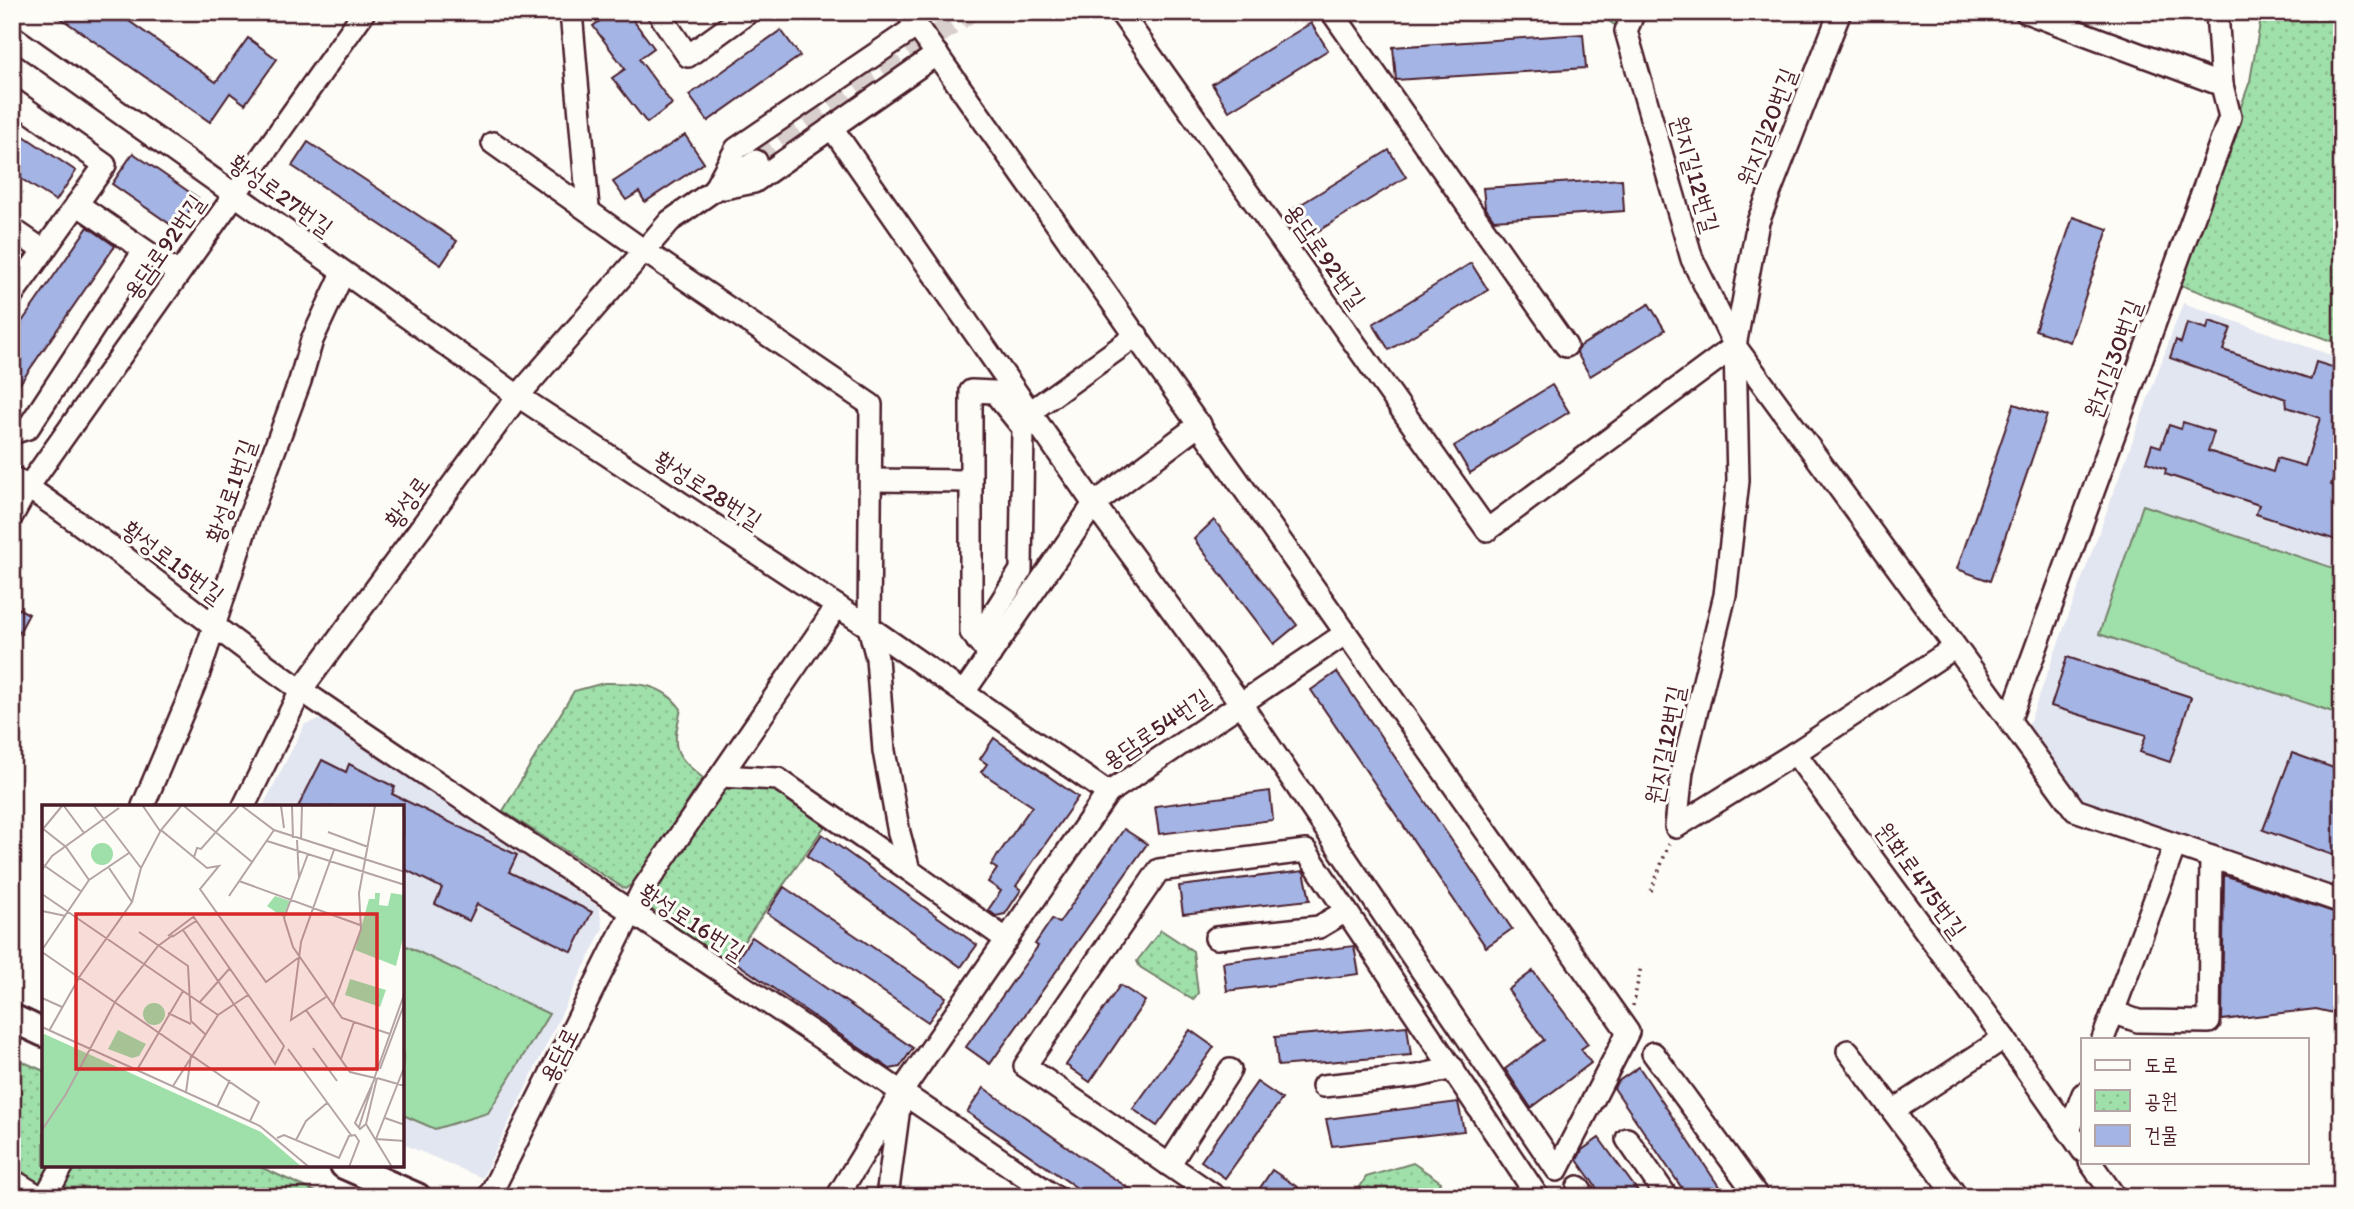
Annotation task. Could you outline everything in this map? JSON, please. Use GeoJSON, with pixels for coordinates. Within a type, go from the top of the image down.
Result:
{"type":"FeatureCollection","features":[{"type":"Feature","properties":{"kind":"main road"},"geometry":{"type":"LineString","coordinates":[[12,1018],[42,1032]]}},
{"type":"Feature","properties":{"kind":"main road"},"geometry":{"type":"LineString","coordinates":[[349,1167],[417,1197]]}},
{"type":"Feature","properties":{"kind":"street","name":"용담로92번길"},"geometry":{"type":"LineString","coordinates":[[12,516],[20,482],[178,273],[364,12]]}},
{"type":"Feature","properties":{"kind":"street"},"geometry":{"type":"LineString","coordinates":[[572,12],[588,208]]}},
{"type":"Feature","properties":{"kind":"street"},"geometry":{"type":"LineString","coordinates":[[658,12],[688,56],[749,12]]}},
{"type":"Feature","properties":{"kind":"street","name":"용담로92번길"},"geometry":{"type":"LineString","coordinates":[[1120,12],[1487,530],[1735,346]]}},
{"type":"Feature","properties":{"kind":"street"},"geometry":{"type":"LineString","coordinates":[[1332,12],[1566,346]]}},
{"type":"Feature","properties":{"kind":"street","name":"원지길12번길"},"geometry":{"type":"LineString","coordinates":[[1634,12],[1626,31],[1692,259],[1735,346],[1954,648],[2076,810],[2342,902]]}},
{"type":"Feature","properties":{"kind":"street","name":"원지길20번길"},"geometry":{"type":"LineString","coordinates":[[1735,346],[1758,222],[1840,12]]}},
{"type":"Feature","properties":{"kind":"street"},"geometry":{"type":"LineString","coordinates":[[2026,12],[2222,85]]}},
{"type":"Feature","properties":{"kind":"street","name":"원지길30번길"},"geometry":{"type":"LineString","coordinates":[[2010,719],[2230,117],[2222,85],[2217,12]]}},
{"type":"Feature","properties":{"kind":"street"},"geometry":{"type":"LineString","coordinates":[[713,190],[736,149],[914,22],[1628,1032],[1557,1170],[1241,704],[1094,504],[832,128]]}},
{"type":"Feature","properties":{"kind":"street","name":"황성로27번길"},"geometry":{"type":"LineString","coordinates":[[12,36],[235,192],[343,273],[518,396]]}},
{"type":"Feature","properties":{"kind":"street"},"geometry":{"type":"LineString","coordinates":[[713,190],[754,182],[937,54]]}},
{"type":"Feature","properties":{"kind":"street"},"geometry":{"type":"LineString","coordinates":[[12,99],[105,165],[12,295]]}},
{"type":"Feature","properties":{"kind":"street"},"geometry":{"type":"LineString","coordinates":[[493,143],[588,208],[643,250],[871,405],[869,627],[877,658],[884,751],[899,833],[909,870]]}},
{"type":"Feature","properties":{"kind":"street","name":"황성로"},"geometry":{"type":"LineString","coordinates":[[245,805],[301,690],[518,396],[670,221],[756,161]]}},
{"type":"Feature","properties":{"kind":"street"},"geometry":{"type":"LineString","coordinates":[[77,204],[178,273]]}},
{"type":"Feature","properties":{"kind":"street"},"geometry":{"type":"LineString","coordinates":[[12,229],[44,251]]}},
{"type":"Feature","properties":{"kind":"street"},"geometry":{"type":"LineString","coordinates":[[12,433],[29,428],[144,251]]}},
{"type":"Feature","properties":{"kind":"street","name":"황성로1번길"},"geometry":{"type":"LineString","coordinates":[[144,805],[198,676],[247,521],[300,381],[312,340],[343,273]]}},
{"type":"Feature","properties":{"kind":"street"},"geometry":{"type":"LineString","coordinates":[[1030,412],[1137,335]]}},
{"type":"Feature","properties":{"kind":"street","name":"원지길12번길"},"geometry":{"type":"LineString","coordinates":[[1676,827],[1682,771],[1725,595],[1738,481],[1735,346]]}},
{"type":"Feature","properties":{"kind":"street"},"geometry":{"type":"LineString","coordinates":[[964,692],[1021,570],[1023,428],[995,392],[971,391],[971,632],[984,648]]}},
{"type":"Feature","properties":{"kind":"street","name":"황성로28번길"},"geometry":{"type":"LineString","coordinates":[[518,396],[869,627],[1108,793]]}},
{"type":"Feature","properties":{"kind":"street"},"geometry":{"type":"LineString","coordinates":[[984,648],[1094,504],[1200,424]]}},
{"type":"Feature","properties":{"kind":"street"},"geometry":{"type":"LineString","coordinates":[[871,480],[969,481]]}},
{"type":"Feature","properties":{"kind":"street","name":"황성로15번길"},"geometry":{"type":"LineString","coordinates":[[20,482],[301,690]]}},
{"type":"Feature","properties":{"kind":"street","name":"용담로"},"geometry":{"type":"LineString","coordinates":[[489,1197],[630,913],[836,606]]}},
{"type":"Feature","properties":{"kind":"street","name":"용담로54번길"},"geometry":{"type":"LineString","coordinates":[[837,1197],[902,1091],[1108,793],[1346,633]]}},
{"type":"Feature","properties":{"kind":"street","name":"원지길12번길"},"geometry":{"type":"LineString","coordinates":[[1676,827],[1795,753],[1954,648]]}},
{"type":"Feature","properties":{"kind":"street","name":"황성로16번길"},"geometry":{"type":"LineString","coordinates":[[301,690],[630,913],[902,1091],[1055,1197]]}},
{"type":"Feature","properties":{"kind":"street","name":"원화로475번길"},"geometry":{"type":"LineString","coordinates":[[1795,753],[2004,1038],[2081,1148]]}},
{"type":"Feature","properties":{"kind":"street"},"geometry":{"type":"LineString","coordinates":[[721,776],[778,779],[1007,940]]}},
{"type":"Feature","properties":{"kind":"street"},"geometry":{"type":"LineString","coordinates":[[2103,1038],[2175,845]]}},
{"type":"Feature","properties":{"kind":"street"},"geometry":{"type":"LineString","coordinates":[[1216,1197],[1025,1066],[1159,870],[1306,851],[1538,1197]]}},
{"type":"Feature","properties":{"kind":"street"},"geometry":{"type":"LineString","coordinates":[[2113,1012],[2138,1021],[2209,1022],[2211,857]]}},
{"type":"Feature","properties":{"kind":"street"},"geometry":{"type":"LineString","coordinates":[[1216,938],[1319,927],[1346,911]]}},
{"type":"Feature","properties":{"kind":"street"},"geometry":{"type":"LineString","coordinates":[[1892,1111],[2004,1038]]}},
{"type":"Feature","properties":{"kind":"street"},"geometry":{"type":"LineString","coordinates":[[1848,1051],[1957,1197]]}},
{"type":"Feature","properties":{"kind":"street"},"geometry":{"type":"LineString","coordinates":[[1653,1053],[1758,1197]]}},
{"type":"Feature","properties":{"kind":"street"},"geometry":{"type":"LineString","coordinates":[[1323,1086],[1419,1076],[1453,1068]]}},
{"type":"Feature","properties":{"kind":"street"},"geometry":{"type":"LineString","coordinates":[[1168,1165],[1230,1070]]}},
{"type":"Feature","properties":{"kind":"street"},"geometry":{"type":"LineString","coordinates":[[887,1197],[902,1091]]}},
{"type":"Feature","properties":{"kind":"street"},"geometry":{"type":"LineString","coordinates":[[2069,1131],[2081,1099]]}},
{"type":"Feature","properties":{"kind":"street"},"geometry":{"type":"LineString","coordinates":[[1627,1139],[1667,1197]]}},
{"type":"Feature","properties":{"kind":"street"},"geometry":{"type":"LineString","coordinates":[[2091,1164],[2115,1197]]}},
{"type":"Feature","properties":{"kind":"street"},"geometry":{"type":"LineString","coordinates":[[12,1180],[42,1197],[61,1167]]}},
{"type":"Feature","properties":{"kind":"path"},"geometry":{"type":"LineString","coordinates":[[1651,891],[1676,827]]}},
{"type":"Feature","properties":{"kind":"path"},"geometry":{"type":"LineString","coordinates":[[1628,1032],[1641,966]]}},
{"type":"Feature","properties":{"kind":"shaded area"},"geometry":{"type":"Polygon","coordinates":[[[2183,303],[2342,359],[2342,892],[2154,831],[2083,800],[2028,726],[2183,303]]]}},
{"type":"Feature","properties":{"kind":"shaded area"},"geometry":{"type":"Polygon","coordinates":[[[322,719],[599,907],[603,928],[482,1178],[404,1144],[404,805],[264,805],[305,724],[322,719]]]}},
{"type":"Feature","properties":{"kind":"green space"},"geometry":{"type":"Polygon","coordinates":[[[1596,12],[1622,12],[1616,26],[1596,12]]]}},
{"type":"Feature","properties":{"kind":"green space"},"geometry":{"type":"Polygon","coordinates":[[[2262,12],[2342,12],[2342,345],[2178,284],[2250,81],[2262,12]]]}},
{"type":"Feature","properties":{"kind":"green space"},"geometry":{"type":"Polygon","coordinates":[[[2143,505],[2342,571],[2342,715],[2099,634],[2143,505]]]}},
{"type":"Feature","properties":{"kind":"green space"},"geometry":{"type":"Polygon","coordinates":[[[604,683],[647,686],[674,700],[681,709],[676,733],[677,749],[685,762],[703,778],[636,881],[625,889],[503,811],[574,691],[604,683]]]}},
{"type":"Feature","properties":{"kind":"green space"},"geometry":{"type":"Polygon","coordinates":[[[737,785],[774,787],[829,820],[728,964],[650,908],[648,901],[721,792],[737,785]]]}},
{"type":"Feature","properties":{"kind":"green space"},"geometry":{"type":"Polygon","coordinates":[[[1161,930],[1193,951],[1198,993],[1193,1000],[1140,967],[1137,961],[1161,930]]]}},
{"type":"Feature","properties":{"kind":"green space"},"geometry":{"type":"Polygon","coordinates":[[[404,945],[549,1014],[488,1113],[435,1129],[404,1115],[404,945]]]}},
{"type":"Feature","properties":{"kind":"green space"},"geometry":{"type":"Polygon","coordinates":[[[12,1057],[42,1070],[42,1167],[260,1167],[327,1197],[12,1197],[12,1057]]]}},
{"type":"Feature","properties":{"kind":"green space"},"geometry":{"type":"Polygon","coordinates":[[[1413,1163],[1441,1182],[1431,1197],[1354,1197],[1366,1177],[1413,1163]]]}},
{"type":"Feature","properties":{"kind":"building"},"geometry":{"type":"Polygon","coordinates":[[[52,12],[116,12],[216,82],[248,38],[277,59],[245,104],[230,93],[210,122],[52,12]]]}},
{"type":"Feature","properties":{"kind":"building"},"geometry":{"type":"Polygon","coordinates":[[[612,12],[627,12],[654,48],[639,59],[672,104],[647,123],[612,78],[625,69],[593,26],[612,12]]]}},
{"type":"Feature","properties":{"kind":"building"},"geometry":{"type":"Polygon","coordinates":[[[1311,23],[1328,50],[1229,111],[1212,84],[1311,23]]]}},
{"type":"Feature","properties":{"kind":"building"},"geometry":{"type":"Polygon","coordinates":[[[781,30],[800,56],[708,121],[689,95],[781,30]]]}},
{"type":"Feature","properties":{"kind":"building"},"geometry":{"type":"Polygon","coordinates":[[[1583,34],[1586,68],[1396,80],[1393,47],[1583,34]]]}},
{"type":"Feature","properties":{"kind":"building"},"geometry":{"type":"Polygon","coordinates":[[[12,128],[76,171],[56,201],[12,173],[12,128]]]}},
{"type":"Feature","properties":{"kind":"building"},"geometry":{"type":"Polygon","coordinates":[[[685,135],[704,163],[645,202],[639,192],[626,200],[613,182],[685,135]]]}},
{"type":"Feature","properties":{"kind":"building"},"geometry":{"type":"Polygon","coordinates":[[[308,142],[457,241],[441,265],[292,166],[308,142]]]}},
{"type":"Feature","properties":{"kind":"building"},"geometry":{"type":"Polygon","coordinates":[[[1389,150],[1406,177],[1307,238],[1290,211],[1389,150]]]}},
{"type":"Feature","properties":{"kind":"building"},"geometry":{"type":"Polygon","coordinates":[[[133,153],[198,198],[177,229],[112,184],[133,153]]]}},
{"type":"Feature","properties":{"kind":"building"},"geometry":{"type":"Polygon","coordinates":[[[1622,179],[1624,211],[1494,220],[1485,207],[1483,188],[1622,179]]]}},
{"type":"Feature","properties":{"kind":"building"},"geometry":{"type":"Polygon","coordinates":[[[2073,217],[2108,229],[2070,342],[2035,330],[2073,217]]]}},
{"type":"Feature","properties":{"kind":"building"},"geometry":{"type":"Polygon","coordinates":[[[88,227],[115,246],[12,395],[12,336],[88,227]]]}},
{"type":"Feature","properties":{"kind":"building"},"geometry":{"type":"Polygon","coordinates":[[[1471,263],[1488,290],[1389,350],[1373,324],[1471,263]]]}},
{"type":"Feature","properties":{"kind":"building"},"geometry":{"type":"Polygon","coordinates":[[[1649,304],[1665,330],[1590,376],[1577,353],[1579,347],[1649,304]]]}},
{"type":"Feature","properties":{"kind":"building"},"geometry":{"type":"Polygon","coordinates":[[[2209,321],[2231,328],[2223,350],[2311,379],[2316,362],[2342,370],[2342,452],[2331,485],[2342,489],[2339,541],[2256,514],[2259,505],[2165,474],[2166,469],[2146,462],[2152,444],[2161,447],[2169,425],[2181,429],[2183,422],[2214,432],[2208,451],[2273,472],[2277,458],[2305,466],[2320,418],[2287,407],[2286,399],[2170,358],[2176,340],[2181,343],[2187,323],[2207,329],[2209,321]]]}},
{"type":"Feature","properties":{"kind":"building"},"geometry":{"type":"Polygon","coordinates":[[[1552,385],[1569,412],[1470,473],[1454,446],[1552,385]]]}},
{"type":"Feature","properties":{"kind":"building"},"geometry":{"type":"Polygon","coordinates":[[[2014,404],[2047,415],[1990,581],[1957,569],[2014,404]]]}},
{"type":"Feature","properties":{"kind":"building"},"geometry":{"type":"Polygon","coordinates":[[[1214,520],[1297,625],[1274,644],[1194,539],[1214,520]]]}},
{"type":"Feature","properties":{"kind":"building"},"geometry":{"type":"Polygon","coordinates":[[[12,605],[29,614],[12,646],[12,605]]]}},
{"type":"Feature","properties":{"kind":"building"},"geometry":{"type":"Polygon","coordinates":[[[2067,657],[2191,697],[2170,762],[2140,752],[2146,735],[2051,706],[2067,657]]]}},
{"type":"Feature","properties":{"kind":"building"},"geometry":{"type":"Polygon","coordinates":[[[1337,672],[1512,929],[1486,947],[1311,690],[1337,672]]]}},
{"type":"Feature","properties":{"kind":"building"},"geometry":{"type":"Polygon","coordinates":[[[994,738],[1078,797],[1016,886],[1021,890],[1005,914],[996,916],[988,910],[1001,891],[988,882],[997,869],[991,865],[1032,806],[981,772],[987,764],[980,759],[994,738]]]}},
{"type":"Feature","properties":{"kind":"building"},"geometry":{"type":"Polygon","coordinates":[[[2292,753],[2342,771],[2342,848],[2338,857],[2263,830],[2292,753]]]}},
{"type":"Feature","properties":{"kind":"building"},"geometry":{"type":"Polygon","coordinates":[[[322,760],[346,772],[349,764],[395,787],[392,794],[517,855],[509,872],[592,912],[572,952],[477,904],[469,921],[435,904],[442,888],[404,869],[404,805],[299,805],[322,760]]]}},
{"type":"Feature","properties":{"kind":"building"},"geometry":{"type":"Polygon","coordinates":[[[1270,791],[1273,820],[1159,834],[1155,806],[1270,791]]]}},
{"type":"Feature","properties":{"kind":"building"},"geometry":{"type":"Polygon","coordinates":[[[1124,829],[1147,844],[990,1064],[966,1047],[1038,946],[1035,944],[1052,919],[1059,923],[1124,829]]]}},
{"type":"Feature","properties":{"kind":"building"},"geometry":{"type":"Polygon","coordinates":[[[822,834],[977,945],[961,967],[807,856],[822,834]]]}},
{"type":"Feature","properties":{"kind":"building"},"geometry":{"type":"Polygon","coordinates":[[[1304,871],[1310,900],[1183,914],[1179,886],[1304,871]]]}},
{"type":"Feature","properties":{"kind":"building"},"geometry":{"type":"Polygon","coordinates":[[[2224,875],[2342,915],[2342,1015],[2316,1009],[2222,1020],[2224,875]]]}},
{"type":"Feature","properties":{"kind":"building"},"geometry":{"type":"Polygon","coordinates":[[[784,887],[946,997],[928,1022],[767,913],[784,887]]]}},
{"type":"Feature","properties":{"kind":"building"},"geometry":{"type":"Polygon","coordinates":[[[752,937],[913,1048],[900,1067],[890,1069],[735,962],[752,937]]]}},
{"type":"Feature","properties":{"kind":"building"},"geometry":{"type":"Polygon","coordinates":[[[1354,946],[1359,974],[1227,991],[1223,962],[1354,946]]]}},
{"type":"Feature","properties":{"kind":"building"},"geometry":{"type":"Polygon","coordinates":[[[1533,971],[1588,1044],[1581,1049],[1591,1063],[1531,1108],[1505,1069],[1544,1040],[1508,990],[1533,971]]]}},
{"type":"Feature","properties":{"kind":"building"},"geometry":{"type":"Polygon","coordinates":[[[1120,985],[1145,1001],[1090,1082],[1066,1065],[1120,985]]]}},
{"type":"Feature","properties":{"kind":"building"},"geometry":{"type":"Polygon","coordinates":[[[1407,1026],[1411,1055],[1278,1066],[1275,1037],[1407,1026]]]}},
{"type":"Feature","properties":{"kind":"building"},"geometry":{"type":"Polygon","coordinates":[[[1190,1030],[1214,1047],[1157,1126],[1133,1109],[1190,1030]]]}},
{"type":"Feature","properties":{"kind":"building"},"geometry":{"type":"Polygon","coordinates":[[[1639,1067],[1726,1197],[1688,1197],[1614,1088],[1617,1082],[1639,1067]]]}},
{"type":"Feature","properties":{"kind":"building"},"geometry":{"type":"Polygon","coordinates":[[[1257,1082],[1282,1099],[1225,1178],[1201,1161],[1257,1082]]]}},
{"type":"Feature","properties":{"kind":"building"},"geometry":{"type":"Polygon","coordinates":[[[984,1088],[1142,1197],[1090,1197],[967,1112],[984,1088]]]}},
{"type":"Feature","properties":{"kind":"building"},"geometry":{"type":"Polygon","coordinates":[[[1458,1102],[1464,1131],[1332,1146],[1326,1119],[1458,1102]]]}},
{"type":"Feature","properties":{"kind":"building"},"geometry":{"type":"Polygon","coordinates":[[[1599,1138],[1642,1197],[1603,1197],[1577,1160],[1582,1150],[1599,1138]]]}},
{"type":"Feature","properties":{"kind":"building"},"geometry":{"type":"Polygon","coordinates":[[[1272,1170],[1312,1197],[1254,1197],[1272,1170]]]}},
{"type":"Feature","properties":{"kind":"tunnel"},"geometry":{"type":"LineString","coordinates":[[756,161],[970,12]]}}]}
